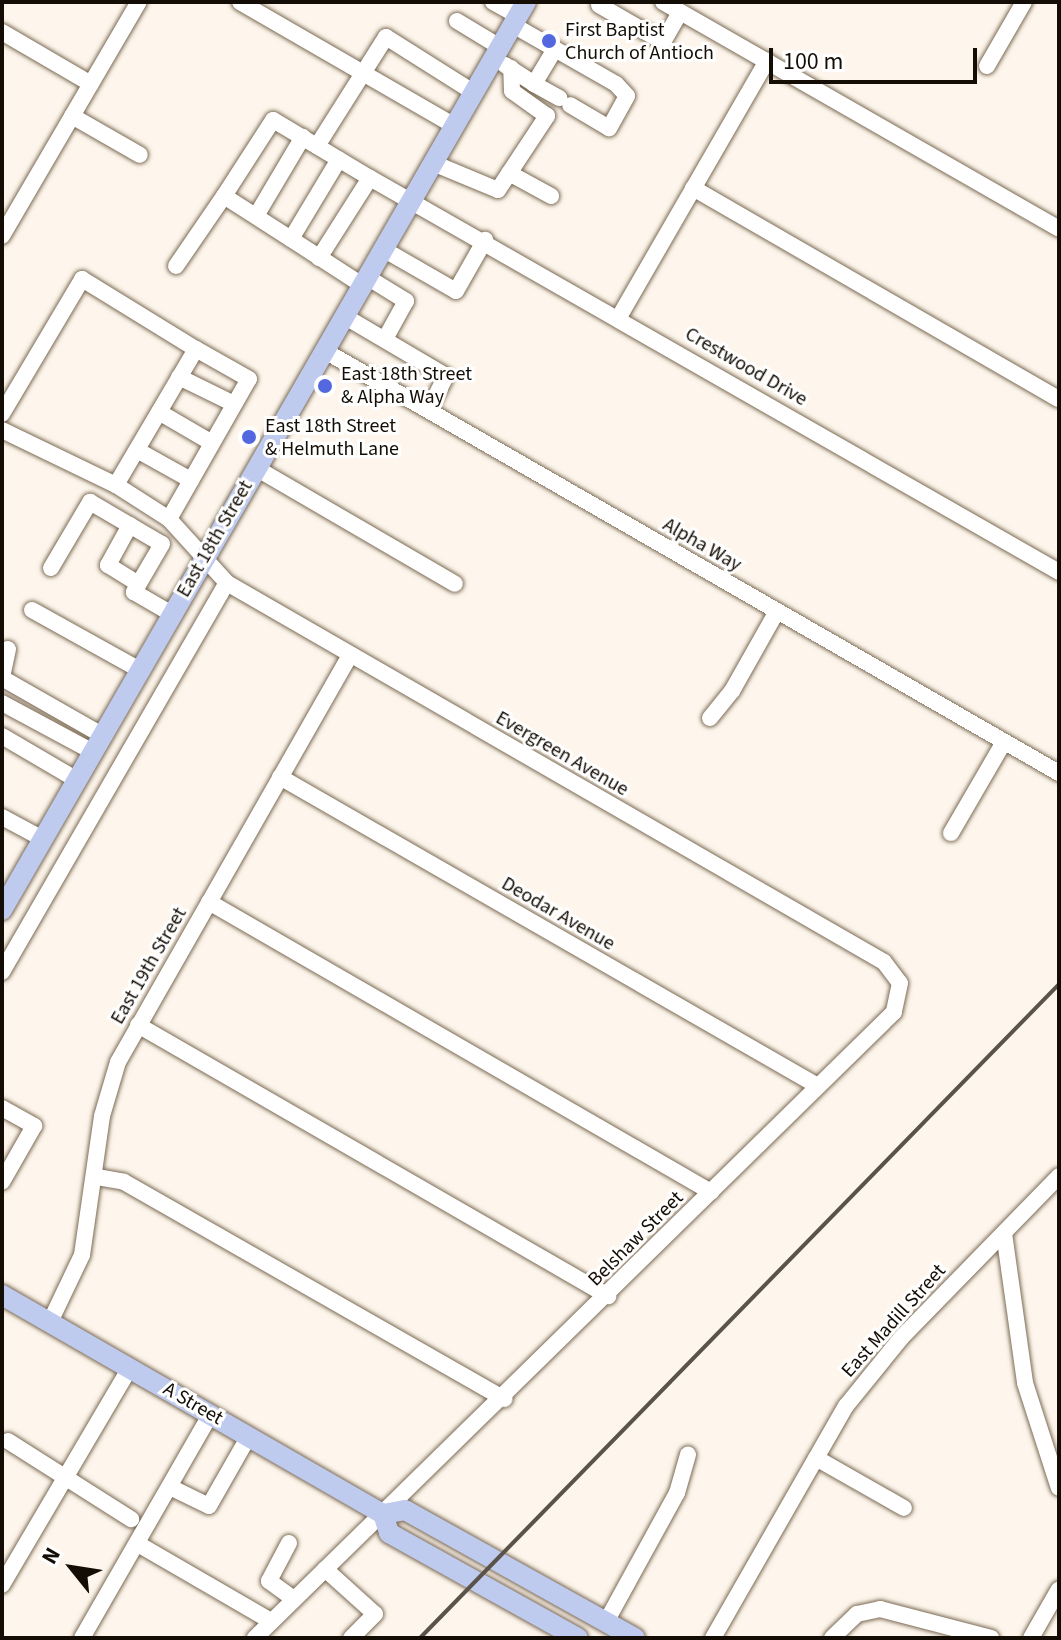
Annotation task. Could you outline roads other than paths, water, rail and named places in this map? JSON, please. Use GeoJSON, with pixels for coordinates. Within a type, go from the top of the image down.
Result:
{"type":"FeatureCollection","features":[{"type":"Feature","properties":{"kind":"main road","name":"East 18th Street"},"geometry":{"type":"LineString","coordinates":[[4,903],[453,125],[473,92],[501,58],[519,15]]}},
{"type":"Feature","properties":{"kind":"main road","name":"A Street"},"geometry":{"type":"LineString","coordinates":[[2,1295],[383,1514],[405,1510],[635,1638]]}},
{"type":"Feature","properties":{"kind":"main road","name":"A Street"},"geometry":{"type":"LineString","coordinates":[[383,1514],[389,1533],[569,1636]]}},
{"type":"Feature","properties":{"kind":"street"},"geometry":{"type":"LineString","coordinates":[[2,236],[139,2]]}},
{"type":"Feature","properties":{"kind":"street"},"geometry":{"type":"LineString","coordinates":[[240,2],[453,125]]}},
{"type":"Feature","properties":{"kind":"street"},"geometry":{"type":"LineString","coordinates":[[457,21],[534,84],[609,128],[627,96],[620,86],[519,15],[493,2]]}},
{"type":"Feature","properties":{"kind":"street"},"geometry":{"type":"LineString","coordinates":[[663,2],[1059,229]]}},
{"type":"Feature","properties":{"kind":"street"},"geometry":{"type":"LineString","coordinates":[[987,66],[1024,2]]}},
{"type":"Feature","properties":{"kind":"street"},"geometry":{"type":"LineString","coordinates":[[599,5],[663,42],[680,12]]}},
{"type":"Feature","properties":{"kind":"street"},"geometry":{"type":"LineString","coordinates":[[2,32],[91,84]]}},
{"type":"Feature","properties":{"kind":"street"},"geometry":{"type":"LineString","coordinates":[[256,216],[386,37],[473,92]]}},
{"type":"Feature","properties":{"kind":"street"},"geometry":{"type":"LineString","coordinates":[[534,84],[551,56]]}},
{"type":"Feature","properties":{"kind":"street"},"geometry":{"type":"LineString","coordinates":[[433,163],[498,190],[547,116],[512,91],[501,58]]}},
{"type":"Feature","properties":{"kind":"street"},"geometry":{"type":"LineString","coordinates":[[619,317],[767,61]]}},
{"type":"Feature","properties":{"kind":"street"},"geometry":{"type":"LineString","coordinates":[[72,116],[140,155]]}},
{"type":"Feature","properties":{"kind":"street","name":"Crestwood Drive"},"geometry":{"type":"LineString","coordinates":[[224,196],[273,120],[1059,572]]}},
{"type":"Feature","properties":{"kind":"street"},"geometry":{"type":"LineString","coordinates":[[291,239],[339,159]]}},
{"type":"Feature","properties":{"kind":"street"},"geometry":{"type":"LineString","coordinates":[[509,173],[551,196]]}},
{"type":"Feature","properties":{"kind":"street"},"geometry":{"type":"LineString","coordinates":[[319,258],[370,178]]}},
{"type":"Feature","properties":{"kind":"street"},"geometry":{"type":"LineString","coordinates":[[693,188],[1059,399]]}},
{"type":"Feature","properties":{"kind":"street"},"geometry":{"type":"LineString","coordinates":[[176,266],[224,196],[319,258],[406,301],[385,339]]}},
{"type":"Feature","properties":{"kind":"street"},"geometry":{"type":"LineString","coordinates":[[2,199],[18,208]]}},
{"type":"Feature","properties":{"kind":"street"},"geometry":{"type":"LineString","coordinates":[[383,249],[456,291],[485,240]]}},
{"type":"Feature","properties":{"kind":"street"},"geometry":{"type":"LineString","coordinates":[[2,414],[82,279],[249,379],[169,519]]}},
{"type":"Feature","properties":{"kind":"street"},"geometry":{"type":"LineString","coordinates":[[344,316],[446,376],[429,410]]}},
{"type":"Feature","properties":{"kind":"street"},"geometry":{"type":"LineString","coordinates":[[116,485],[196,349]]}},
{"type":"Feature","properties":{"kind":"street","name":"Alpha Way"},"geometry":{"type":"LineString","coordinates":[[325,351],[1059,773]]}},
{"type":"Feature","properties":{"kind":"street"},"geometry":{"type":"LineString","coordinates":[[179,377],[234,404]]}},
{"type":"Feature","properties":{"kind":"street"},"geometry":{"type":"LineString","coordinates":[[159,412],[212,443]]}},
{"type":"Feature","properties":{"kind":"street","name":"Evergreen Avenue"},"geometry":{"type":"LineString","coordinates":[[2,430],[116,485],[169,519],[227,583],[884,962],[900,983]]}},
{"type":"Feature","properties":{"kind":"street"},"geometry":{"type":"LineString","coordinates":[[137,450],[191,480]]}},
{"type":"Feature","properties":{"kind":"street"},"geometry":{"type":"LineString","coordinates":[[256,468],[455,584]]}},
{"type":"Feature","properties":{"kind":"street"},"geometry":{"type":"LineString","coordinates":[[51,568],[90,502],[162,544],[134,592],[172,614]]}},
{"type":"Feature","properties":{"kind":"street"},"geometry":{"type":"LineString","coordinates":[[130,525],[108,565],[138,584]]}},
{"type":"Feature","properties":{"kind":"street"},"geometry":{"type":"LineString","coordinates":[[2,972],[227,583]]}},
{"type":"Feature","properties":{"kind":"street"},"geometry":{"type":"LineString","coordinates":[[32,610],[140,670]]}},
{"type":"Feature","properties":{"kind":"street"},"geometry":{"type":"LineString","coordinates":[[710,718],[732,691],[777,611]]}},
{"type":"Feature","properties":{"kind":"street"},"geometry":{"type":"LineString","coordinates":[[8,649],[2,678],[98,744]]}},
{"type":"Feature","properties":{"kind":"street","name":"East 19th Street"},"geometry":{"type":"LineString","coordinates":[[50,1322],[82,1255],[97,1177],[108,1088],[138,1025],[350,655]]}},
{"type":"Feature","properties":{"kind":"street"},"geometry":{"type":"LineString","coordinates":[[2,703],[98,744]]}},
{"type":"Feature","properties":{"kind":"street"},"geometry":{"type":"LineString","coordinates":[[2,736],[77,780]]}},
{"type":"Feature","properties":{"kind":"street"},"geometry":{"type":"LineString","coordinates":[[951,833],[1004,742]]}},
{"type":"Feature","properties":{"kind":"street","name":"Deodar Avenue"},"geometry":{"type":"LineString","coordinates":[[280,777],[816,1085]]}},
{"type":"Feature","properties":{"kind":"street"},"geometry":{"type":"LineString","coordinates":[[2,817],[43,839]]}},
{"type":"Feature","properties":{"kind":"street"},"geometry":{"type":"LineString","coordinates":[[209,902],[711,1192]]}},
{"type":"Feature","properties":{"kind":"street","name":"Belshaw Street"},"geometry":{"type":"LineString","coordinates":[[255,1638],[504,1399],[816,1085],[894,1012],[900,983]]}},
{"type":"Feature","properties":{"kind":"street"},"geometry":{"type":"LineString","coordinates":[[138,1025],[608,1296]]}},
{"type":"Feature","properties":{"kind":"street"},"geometry":{"type":"LineString","coordinates":[[2,1108],[34,1126],[2,1182]]}},
{"type":"Feature","properties":{"kind":"street","name":"East Madill Street"},"geometry":{"type":"LineString","coordinates":[[713,1638],[816,1458],[873,1370],[1059,1176]]}},
{"type":"Feature","properties":{"kind":"street"},"geometry":{"type":"LineString","coordinates":[[97,1177],[124,1182],[504,1399]]}},
{"type":"Feature","properties":{"kind":"street"},"geometry":{"type":"LineString","coordinates":[[1004,1233],[1025,1383],[1059,1488]]}},
{"type":"Feature","properties":{"kind":"street"},"geometry":{"type":"LineString","coordinates":[[2,1585],[130,1368]]}},
{"type":"Feature","properties":{"kind":"street"},"geometry":{"type":"LineString","coordinates":[[82,1638],[211,1414]]}},
{"type":"Feature","properties":{"kind":"street"},"geometry":{"type":"LineString","coordinates":[[170,1487],[209,1506],[249,1436]]}},
{"type":"Feature","properties":{"kind":"street"},"geometry":{"type":"LineString","coordinates":[[8,1441],[65,1481],[131,1519]]}},
{"type":"Feature","properties":{"kind":"street"},"geometry":{"type":"LineString","coordinates":[[606,1622],[670,1506],[688,1455]]}},
{"type":"Feature","properties":{"kind":"street"},"geometry":{"type":"LineString","coordinates":[[816,1458],[904,1508]]}},
{"type":"Feature","properties":{"kind":"street"},"geometry":{"type":"LineString","coordinates":[[289,1543],[269,1581],[294,1599]]}},
{"type":"Feature","properties":{"kind":"street"},"geometry":{"type":"LineString","coordinates":[[138,1544],[271,1621]]}},
{"type":"Feature","properties":{"kind":"street"},"geometry":{"type":"LineString","coordinates":[[325,1569],[375,1614],[351,1638]]}},
{"type":"Feature","properties":{"kind":"street"},"geometry":{"type":"LineString","coordinates":[[1031,1638],[1059,1589]]}},
{"type":"Feature","properties":{"kind":"street"},"geometry":{"type":"LineString","coordinates":[[832,1638],[857,1614],[880,1609],[991,1638]]}},
{"type":"Feature","properties":{"kind":"railway"},"geometry":{"type":"LineString","coordinates":[[420,1638],[1059,984]]}},
{"type":"Feature","properties":{"kind":"place","name":"First Baptist Church of Antioch"},"geometry":{"type":"Point","coordinates":[549,41]}},
{"type":"Feature","properties":{"kind":"place","name":"East 18th Street & Alpha Way"},"geometry":{"type":"Point","coordinates":[325,386]}},
{"type":"Feature","properties":{"kind":"place","name":"East 18th Street & Helmuth Lane"},"geometry":{"type":"Point","coordinates":[249,437]}}]}
